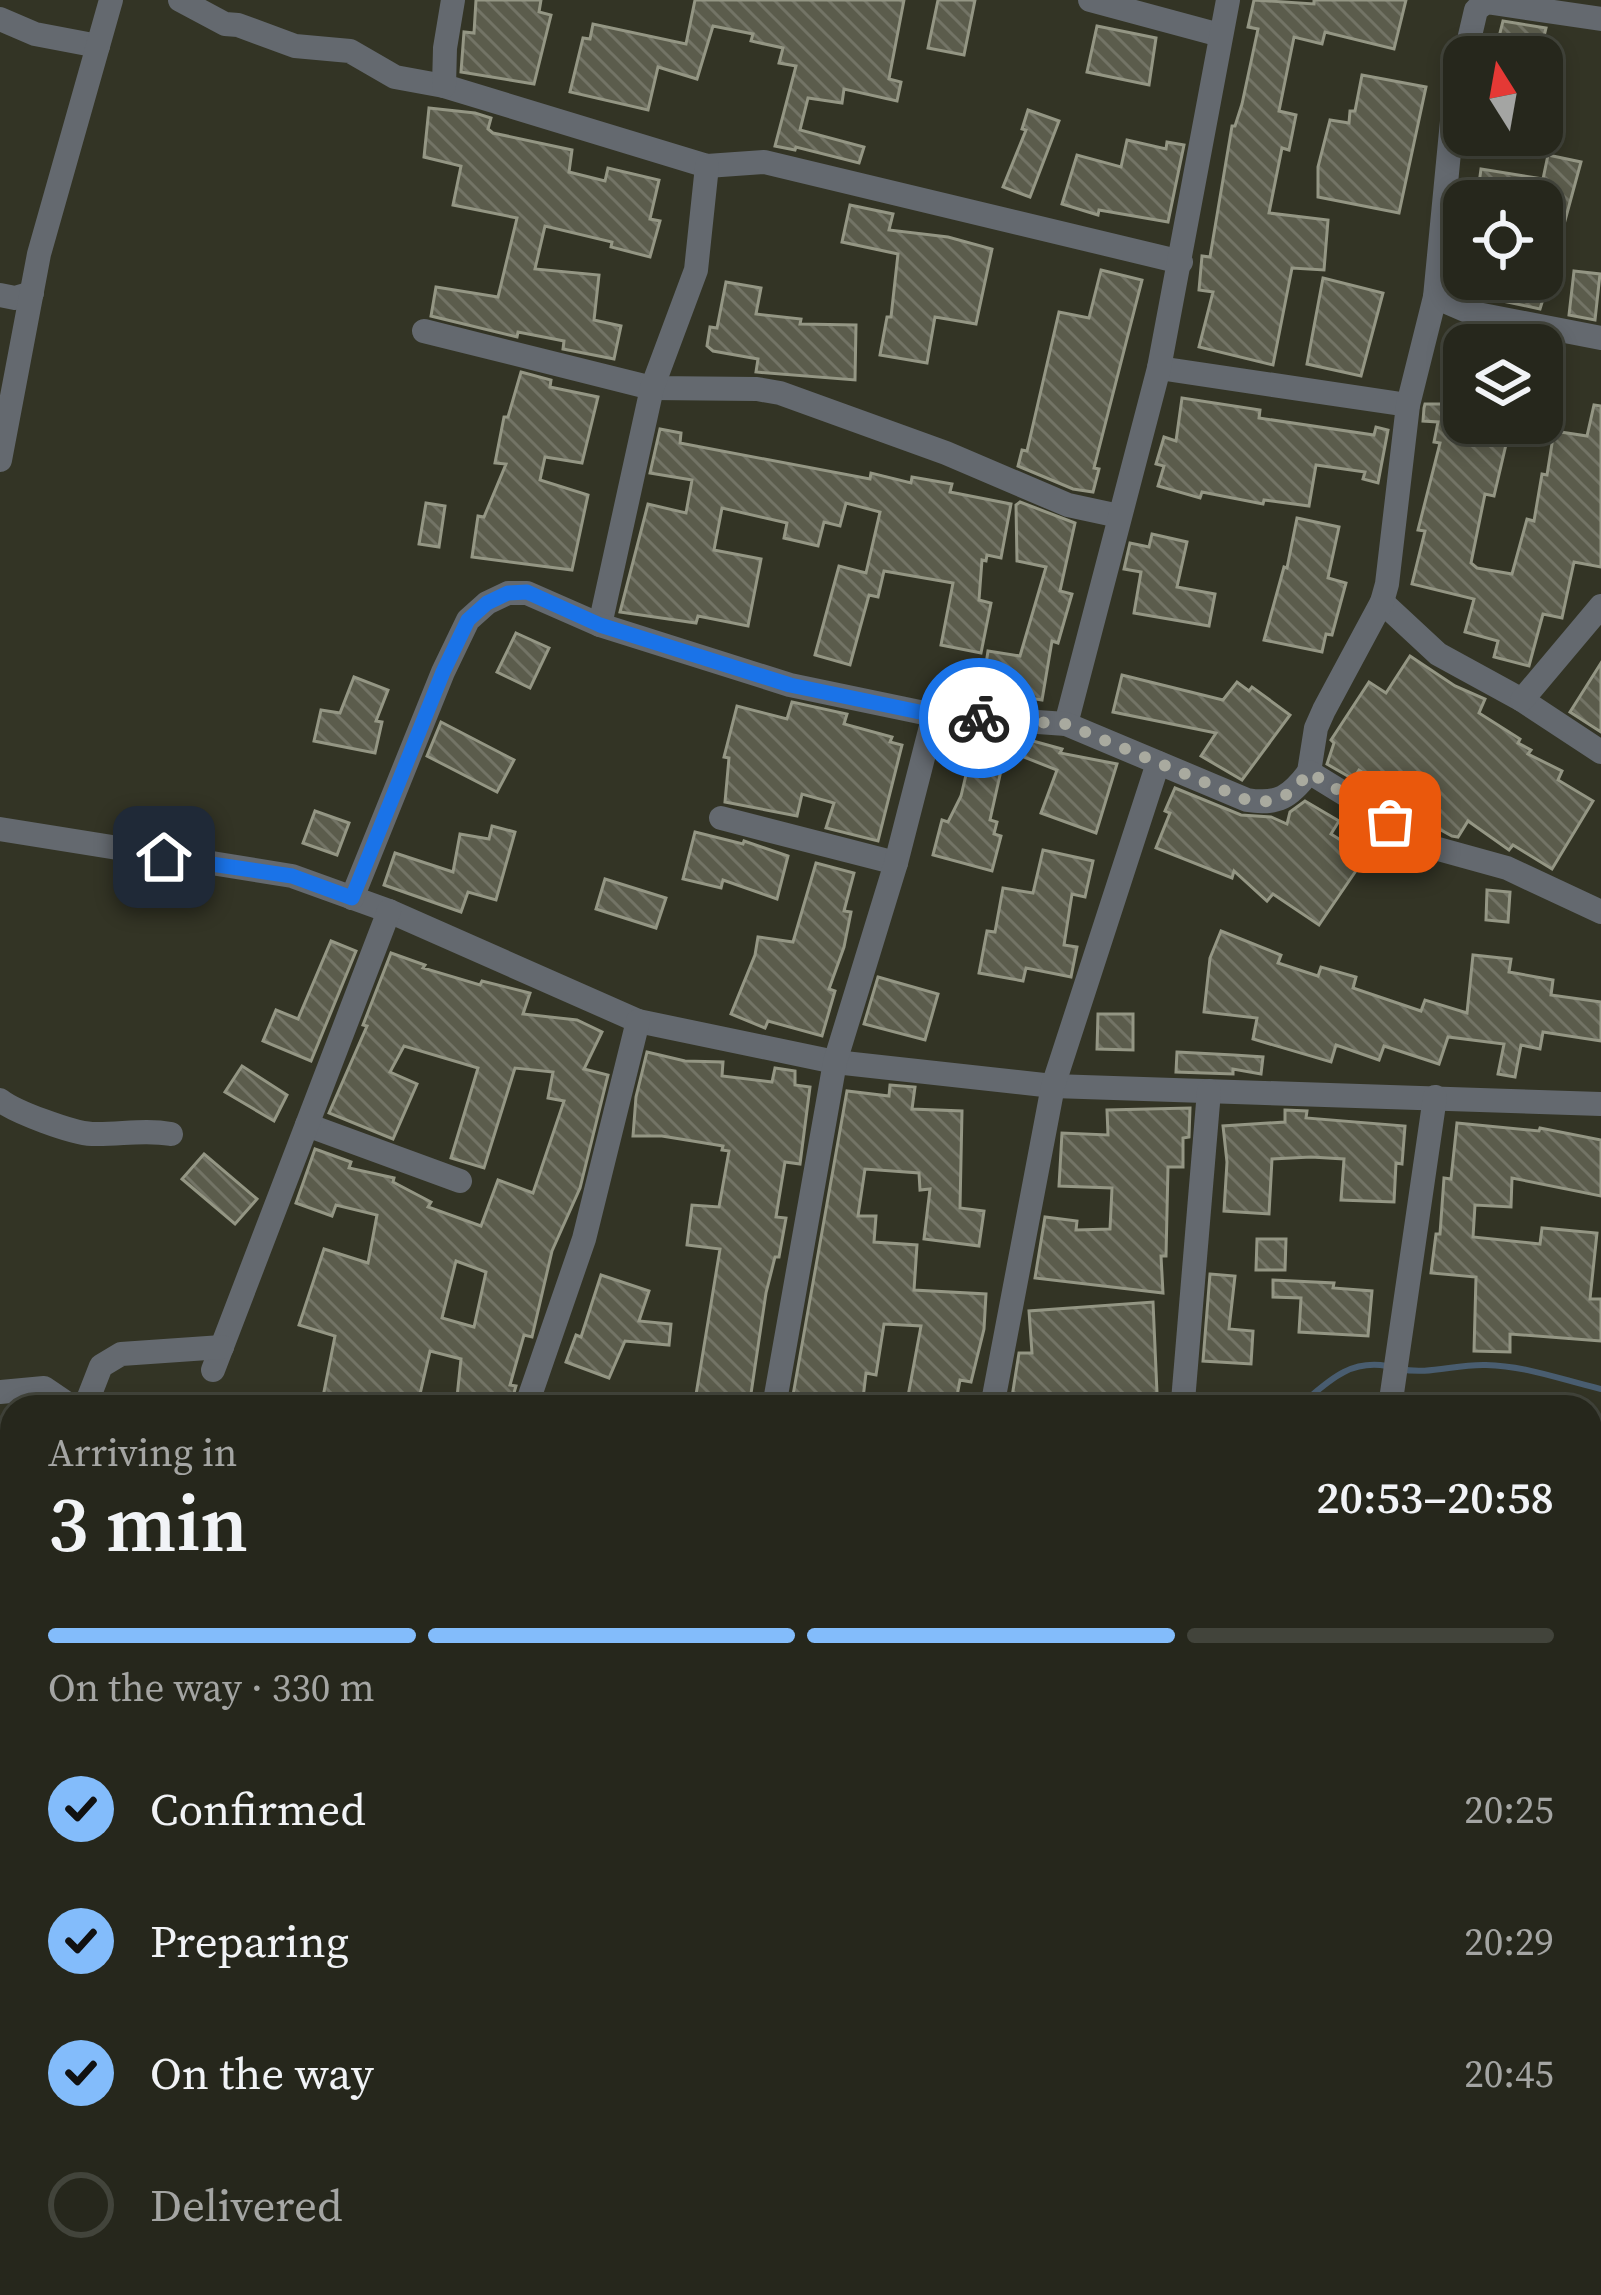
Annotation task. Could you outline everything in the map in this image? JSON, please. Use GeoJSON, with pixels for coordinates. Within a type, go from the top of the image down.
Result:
{"type":"FeatureCollection","features":[{"type":"Feature","properties":{"kind":"street"},"geometry":{"type":"LineString","coordinates":[[0,460],[48,218],[111,0]]}},
{"type":"Feature","properties":{"kind":"street"},"geometry":{"type":"LineString","coordinates":[[180,0],[225,24],[295,46],[350,51],[395,77],[444,86],[707,166],[764,162],[1181,262]]}},
{"type":"Feature","properties":{"kind":"street"},"geometry":{"type":"LineString","coordinates":[[444,86],[453,0]]}},
{"type":"Feature","properties":{"kind":"street"},"geometry":{"type":"LineString","coordinates":[[1090,0],[1220,35]]}},
{"type":"Feature","properties":{"kind":"street"},"geometry":{"type":"LineString","coordinates":[[1066,724],[1159,368],[1228,0]]}},
{"type":"Feature","properties":{"kind":"street"},"geometry":{"type":"LineString","coordinates":[[1470,36],[1476,10],[1486,2],[1601,19]]}},
{"type":"Feature","properties":{"kind":"street"},"geometry":{"type":"LineString","coordinates":[[0,19],[35,34],[98,46]]}},
{"type":"Feature","properties":{"kind":"street"},"geometry":{"type":"LineString","coordinates":[[352,898],[468,620],[508,593],[527,592],[600,625],[790,685],[934,715],[1066,724],[1247,800],[1272,804],[1292,794],[1309,772],[1324,710],[1382,602],[1408,405],[1435,297],[1449,156]]}},
{"type":"Feature","properties":{"kind":"street"},"geometry":{"type":"LineString","coordinates":[[600,625],[652,388],[697,270],[707,166]]}},
{"type":"Feature","properties":{"kind":"street"},"geometry":{"type":"LineString","coordinates":[[0,295],[15,298],[32,293]]}},
{"type":"Feature","properties":{"kind":"street"},"geometry":{"type":"LineString","coordinates":[[1435,297],[1472,314],[1601,338]]}},
{"type":"Feature","properties":{"kind":"street"},"geometry":{"type":"LineString","coordinates":[[424,331],[652,388],[780,393],[946,453],[1068,505],[1119,516]]}},
{"type":"Feature","properties":{"kind":"street"},"geometry":{"type":"LineString","coordinates":[[1159,368],[1408,405]]}},
{"type":"Feature","properties":{"kind":"street"},"geometry":{"type":"LineString","coordinates":[[1382,602],[1438,654],[1522,700],[1601,752]]}},
{"type":"Feature","properties":{"kind":"street"},"geometry":{"type":"LineString","coordinates":[[1522,700],[1601,606]]}},
{"type":"Feature","properties":{"kind":"street"},"geometry":{"type":"LineString","coordinates":[[777,1395],[835,1062],[896,863],[934,715]]}},
{"type":"Feature","properties":{"kind":"street"},"geometry":{"type":"LineString","coordinates":[[994,1395],[1053,1087],[1157,763]]}},
{"type":"Feature","properties":{"kind":"street"},"geometry":{"type":"LineString","coordinates":[[1309,772],[1431,847],[1521,873],[1601,912]]}},
{"type":"Feature","properties":{"kind":"street"},"geometry":{"type":"LineString","coordinates":[[721,818],[896,863]]}},
{"type":"Feature","properties":{"kind":"street"},"geometry":{"type":"LineString","coordinates":[[0,830],[292,876],[389,911],[638,1022],[835,1062],[1053,1087],[1601,1103]]}},
{"type":"Feature","properties":{"kind":"street"},"geometry":{"type":"LineString","coordinates":[[89,1395],[100,1366],[121,1354],[218,1359],[389,911]]}},
{"type":"Feature","properties":{"kind":"street"},"geometry":{"type":"LineString","coordinates":[[530,1395],[584,1239],[638,1022]]}},
{"type":"Feature","properties":{"kind":"street"},"geometry":{"type":"LineString","coordinates":[[1184,1395],[1209,1091]]}},
{"type":"Feature","properties":{"kind":"street"},"geometry":{"type":"LineString","coordinates":[[1392,1395],[1435,1097]]}},
{"type":"Feature","properties":{"kind":"street"},"geometry":{"type":"LineString","coordinates":[[0,1100],[10,1108],[84,1134],[152,1130],[170,1134]]}},
{"type":"Feature","properties":{"kind":"street"},"geometry":{"type":"LineString","coordinates":[[307,1125],[460,1181]]}},
{"type":"Feature","properties":{"kind":"street"},"geometry":{"type":"LineString","coordinates":[[0,1392],[44,1388],[54,1395]]}},
{"type":"Feature","properties":{"kind":"building"},"geometry":{"type":"Polygon","coordinates":[[[476,0],[541,0],[539,12],[551,15],[534,84],[461,72],[464,32],[474,33],[476,0]]]}},
{"type":"Feature","properties":{"kind":"building"},"geometry":{"type":"Polygon","coordinates":[[[695,0],[904,0],[889,79],[901,82],[897,101],[844,89],[842,103],[808,98],[800,130],[864,147],[859,163],[775,146],[796,66],[779,63],[783,48],[751,41],[753,34],[713,26],[697,79],[658,67],[648,110],[570,92],[583,38],[590,39],[593,24],[686,44],[695,0]]]}},
{"type":"Feature","properties":{"kind":"building"},"geometry":{"type":"Polygon","coordinates":[[[938,0],[975,0],[964,55],[928,48],[938,0]]]}},
{"type":"Feature","properties":{"kind":"building"},"geometry":{"type":"Polygon","coordinates":[[[1254,0],[1314,4],[1314,0],[1406,0],[1394,49],[1325,32],[1322,44],[1294,37],[1279,111],[1296,115],[1289,150],[1282,148],[1269,213],[1328,220],[1324,270],[1292,268],[1273,365],[1199,347],[1213,292],[1199,290],[1202,256],[1210,257],[1232,126],[1242,104],[1258,29],[1248,27],[1254,0]]]}},
{"type":"Feature","properties":{"kind":"building"},"geometry":{"type":"Polygon","coordinates":[[[1503,21],[1546,28],[1544,36],[1499,36],[1503,21]]]}},
{"type":"Feature","properties":{"kind":"building"},"geometry":{"type":"Polygon","coordinates":[[[1097,26],[1156,38],[1149,85],[1087,72],[1097,26]]]}},
{"type":"Feature","properties":{"kind":"building"},"geometry":{"type":"Polygon","coordinates":[[[1362,75],[1426,87],[1399,213],[1318,197],[1318,167],[1330,120],[1349,123],[1362,75]]]}},
{"type":"Feature","properties":{"kind":"building"},"geometry":{"type":"Polygon","coordinates":[[[429,108],[475,113],[491,118],[488,129],[493,133],[572,150],[569,172],[605,181],[608,168],[659,180],[650,219],[660,221],[650,257],[611,247],[612,242],[545,226],[535,269],[599,275],[594,320],[621,326],[614,359],[563,349],[564,341],[518,332],[517,337],[431,316],[436,287],[498,297],[517,218],[453,205],[461,166],[424,157],[429,108]]]}},
{"type":"Feature","properties":{"kind":"building"},"geometry":{"type":"Polygon","coordinates":[[[1028,110],[1059,121],[1030,197],[1003,187],[1026,130],[1022,129],[1028,110]]]}},
{"type":"Feature","properties":{"kind":"building"},"geometry":{"type":"Polygon","coordinates":[[[1127,140],[1166,149],[1167,142],[1184,145],[1168,222],[1099,210],[1098,215],[1062,204],[1077,155],[1121,167],[1127,140]]]}},
{"type":"Feature","properties":{"kind":"building"},"geometry":{"type":"Polygon","coordinates":[[[1548,156],[1581,162],[1563,228],[1563,180],[1480,180],[1481,169],[1543,179],[1548,156]]]}},
{"type":"Feature","properties":{"kind":"building"},"geometry":{"type":"Polygon","coordinates":[[[850,205],[893,214],[889,230],[948,237],[992,249],[976,324],[935,317],[927,363],[880,355],[887,317],[891,317],[898,254],[842,242],[850,205]]]}},
{"type":"Feature","properties":{"kind":"building"},"geometry":{"type":"Polygon","coordinates":[[[1101,270],[1142,280],[1094,468],[1099,469],[1093,492],[1073,489],[1018,466],[1022,450],[1027,451],[1059,312],[1089,318],[1101,270]]]}},
{"type":"Feature","properties":{"kind":"building"},"geometry":{"type":"Polygon","coordinates":[[[1574,271],[1600,274],[1595,320],[1569,315],[1574,271]]]}},
{"type":"Feature","properties":{"kind":"building"},"geometry":{"type":"Polygon","coordinates":[[[1323,278],[1383,293],[1361,376],[1307,364],[1323,278]]]}},
{"type":"Feature","properties":{"kind":"building"},"geometry":{"type":"Polygon","coordinates":[[[726,282],[761,288],[756,314],[801,319],[800,324],[856,325],[855,380],[756,372],[758,359],[713,351],[707,346],[710,327],[717,328],[726,282]]]}},
{"type":"Feature","properties":{"kind":"building"},"geometry":{"type":"Polygon","coordinates":[[[1498,300],[1543,300],[1540,309],[1498,300]]]}},
{"type":"Feature","properties":{"kind":"building"},"geometry":{"type":"Polygon","coordinates":[[[521,372],[551,380],[550,387],[598,397],[582,463],[545,457],[540,480],[588,495],[572,570],[472,557],[478,516],[484,517],[506,464],[495,463],[504,417],[508,417],[521,372]]]}},
{"type":"Feature","properties":{"kind":"building"},"geometry":{"type":"Polygon","coordinates":[[[1182,398],[1260,410],[1259,418],[1374,435],[1376,427],[1388,430],[1378,483],[1363,479],[1365,472],[1316,465],[1309,506],[1264,500],[1263,504],[1202,492],[1200,498],[1158,486],[1164,466],[1156,464],[1164,437],[1176,441],[1182,398]]]}},
{"type":"Feature","properties":{"kind":"building"},"geometry":{"type":"Polygon","coordinates":[[[1425,404],[1443,404],[1443,444],[1506,444],[1494,496],[1485,494],[1471,563],[1512,574],[1527,519],[1534,521],[1552,444],[1563,444],[1563,432],[1587,436],[1594,405],[1601,406],[1601,567],[1574,562],[1562,618],[1543,614],[1529,666],[1494,657],[1498,641],[1465,632],[1474,599],[1412,584],[1425,531],[1418,530],[1440,443],[1434,442],[1438,422],[1423,421],[1425,404]]]}},
{"type":"Feature","properties":{"kind":"building"},"geometry":{"type":"Polygon","coordinates":[[[660,429],[681,433],[680,443],[870,479],[871,473],[911,483],[912,477],[952,484],[950,492],[1011,504],[1001,558],[987,555],[982,560],[979,600],[991,603],[981,653],[941,645],[953,583],[884,571],[878,597],[869,595],[850,665],[815,655],[839,566],[866,573],[880,512],[846,503],[840,526],[824,522],[818,546],[784,538],[787,523],[722,508],[714,550],[761,559],[748,626],[698,616],[696,623],[620,612],[648,504],[686,513],[692,480],[650,473],[660,429]]]}},
{"type":"Feature","properties":{"kind":"building"},"geometry":{"type":"Polygon","coordinates":[[[1020,502],[1075,523],[1060,591],[1072,594],[1058,643],[1052,641],[1042,700],[982,690],[988,651],[1020,656],[1046,567],[1017,561],[1016,505],[1020,502]]]}},
{"type":"Feature","properties":{"kind":"building"},"geometry":{"type":"Polygon","coordinates":[[[426,503],[445,506],[439,547],[419,544],[426,503]]]}},
{"type":"Feature","properties":{"kind":"building"},"geometry":{"type":"Polygon","coordinates":[[[1297,518],[1339,527],[1328,578],[1346,583],[1332,635],[1326,634],[1322,652],[1264,640],[1297,518]]]}},
{"type":"Feature","properties":{"kind":"building"},"geometry":{"type":"Polygon","coordinates":[[[1152,534],[1187,542],[1177,587],[1215,594],[1209,626],[1134,613],[1141,572],[1124,569],[1130,543],[1149,547],[1152,534]]]}},
{"type":"Feature","properties":{"kind":"building"},"geometry":{"type":"Polygon","coordinates":[[[516,633],[549,648],[530,688],[497,672],[516,633]]]}},
{"type":"Feature","properties":{"kind":"building"},"geometry":{"type":"Polygon","coordinates":[[[1410,656],[1455,686],[1485,699],[1479,713],[1520,739],[1518,743],[1531,750],[1528,754],[1562,771],[1558,780],[1593,801],[1552,869],[1513,845],[1509,850],[1468,821],[1458,837],[1452,836],[1379,796],[1385,787],[1359,770],[1353,779],[1327,764],[1331,740],[1369,682],[1386,693],[1410,656]]]}},
{"type":"Feature","properties":{"kind":"building"},"geometry":{"type":"Polygon","coordinates":[[[1601,663],[1601,732],[1570,712],[1601,663]]]}},
{"type":"Feature","properties":{"kind":"building"},"geometry":{"type":"Polygon","coordinates":[[[1122,675],[1223,700],[1237,682],[1249,691],[1252,687],[1290,715],[1242,780],[1201,756],[1216,733],[1113,712],[1122,675]]]}},
{"type":"Feature","properties":{"kind":"building"},"geometry":{"type":"Polygon","coordinates":[[[354,677],[388,690],[376,721],[382,722],[375,753],[314,741],[321,710],[340,713],[354,677]]]}},
{"type":"Feature","properties":{"kind":"building"},"geometry":{"type":"Polygon","coordinates":[[[792,702],[847,714],[844,724],[892,737],[890,742],[902,745],[878,841],[826,828],[834,803],[802,794],[797,816],[725,802],[729,758],[724,757],[737,706],[787,719],[792,702]]]}},
{"type":"Feature","properties":{"kind":"building"},"geometry":{"type":"Polygon","coordinates":[[[441,722],[514,760],[497,792],[427,756],[441,722]]]}},
{"type":"Feature","properties":{"kind":"building"},"geometry":{"type":"Polygon","coordinates":[[[1022,738],[1062,749],[1060,753],[1117,764],[1096,833],[1041,813],[1057,770],[1016,754],[1022,738]]]}},
{"type":"Feature","properties":{"kind":"building"},"geometry":{"type":"Polygon","coordinates":[[[974,741],[1006,748],[990,820],[997,822],[994,834],[1001,836],[992,871],[933,855],[942,820],[948,822],[961,796],[974,741]]]}},
{"type":"Feature","properties":{"kind":"building"},"geometry":{"type":"Polygon","coordinates":[[[1175,788],[1241,815],[1271,817],[1287,824],[1290,812],[1305,801],[1339,821],[1331,834],[1366,856],[1319,925],[1273,894],[1267,901],[1234,871],[1232,878],[1156,848],[1175,788]]]}},
{"type":"Feature","properties":{"kind":"building"},"geometry":{"type":"Polygon","coordinates":[[[315,811],[349,823],[337,855],[303,843],[315,811]]]}},
{"type":"Feature","properties":{"kind":"building"},"geometry":{"type":"Polygon","coordinates":[[[492,826],[515,832],[496,900],[468,892],[461,912],[384,885],[395,853],[453,872],[460,834],[489,839],[492,826]]]}},
{"type":"Feature","properties":{"kind":"building"},"geometry":{"type":"Polygon","coordinates":[[[695,832],[788,856],[777,899],[723,880],[721,888],[683,879],[695,832]]]}},
{"type":"Feature","properties":{"kind":"building"},"geometry":{"type":"Polygon","coordinates":[[[1043,850],[1093,861],[1085,897],[1072,894],[1064,945],[1077,947],[1071,977],[1026,968],[1023,981],[979,973],[987,931],[995,932],[1003,888],[1033,893],[1043,850]]]}},
{"type":"Feature","properties":{"kind":"building"},"geometry":{"type":"Polygon","coordinates":[[[816,863],[854,873],[844,911],[851,912],[829,989],[835,991],[822,1036],[768,1021],[765,1028],[731,1014],[758,937],[793,942],[816,863]]]}},
{"type":"Feature","properties":{"kind":"building"},"geometry":{"type":"Polygon","coordinates":[[[605,879],[666,898],[656,928],[596,909],[605,879]]]}},
{"type":"Feature","properties":{"kind":"building"},"geometry":{"type":"Polygon","coordinates":[[[1487,890],[1510,892],[1508,922],[1486,920],[1487,890]]]}},
{"type":"Feature","properties":{"kind":"building"},"geometry":{"type":"Polygon","coordinates":[[[1221,931],[1281,955],[1278,963],[1318,976],[1321,967],[1356,977],[1353,988],[1421,1011],[1425,1000],[1467,1013],[1473,955],[1511,959],[1509,972],[1553,980],[1551,995],[1601,1002],[1601,1041],[1543,1032],[1540,1049],[1521,1045],[1515,1077],[1498,1074],[1504,1044],[1448,1037],[1439,1064],[1384,1046],[1379,1060],[1336,1045],[1331,1062],[1253,1039],[1257,1018],[1204,1012],[1210,958],[1221,931]]]}},
{"type":"Feature","properties":{"kind":"building"},"geometry":{"type":"Polygon","coordinates":[[[331,941],[356,951],[311,1061],[263,1041],[276,1010],[298,1019],[331,941]]]}},
{"type":"Feature","properties":{"kind":"building"},"geometry":{"type":"Polygon","coordinates":[[[391,953],[480,985],[482,981],[530,993],[523,1014],[577,1020],[602,1032],[584,1069],[608,1075],[580,1188],[552,1251],[532,1337],[524,1335],[510,1385],[516,1386],[513,1395],[457,1395],[461,1359],[430,1351],[420,1395],[323,1395],[335,1336],[299,1325],[324,1249],[368,1263],[377,1215],[336,1205],[332,1216],[296,1203],[315,1149],[351,1162],[349,1168],[394,1178],[393,1182],[431,1202],[428,1207],[481,1226],[498,1180],[533,1193],[564,1101],[548,1098],[553,1072],[515,1068],[484,1168],[451,1158],[478,1068],[404,1046],[390,1072],[417,1084],[393,1139],[329,1113],[367,1026],[363,1025],[391,953]],[[456,1261],[442,1318],[474,1327],[486,1272],[456,1261]]]}},
{"type":"Feature","properties":{"kind":"building"},"geometry":{"type":"Polygon","coordinates":[[[878,977],[938,994],[925,1040],[864,1024],[878,977]]]}},
{"type":"Feature","properties":{"kind":"building"},"geometry":{"type":"Polygon","coordinates":[[[1098,1014],[1133,1014],[1133,1050],[1097,1049],[1098,1014]]]}},
{"type":"Feature","properties":{"kind":"building"},"geometry":{"type":"Polygon","coordinates":[[[647,1052],[685,1061],[723,1062],[722,1076],[772,1082],[775,1068],[795,1071],[795,1085],[810,1087],[800,1164],[785,1162],[776,1217],[786,1218],[766,1293],[751,1395],[696,1395],[720,1249],[687,1245],[692,1205],[719,1207],[729,1151],[662,1136],[633,1136],[647,1052]]]}},
{"type":"Feature","properties":{"kind":"building"},"geometry":{"type":"Polygon","coordinates":[[[1177,1052],[1263,1057],[1261,1074],[1233,1069],[1233,1074],[1176,1072],[1177,1052]]]}},
{"type":"Feature","properties":{"kind":"building"},"geometry":{"type":"Polygon","coordinates":[[[242,1066],[287,1095],[274,1121],[225,1092],[242,1066]]]}},
{"type":"Feature","properties":{"kind":"building"},"geometry":{"type":"Polygon","coordinates":[[[890,1085],[915,1087],[912,1109],[962,1111],[960,1208],[984,1211],[979,1246],[924,1239],[930,1189],[920,1190],[919,1173],[865,1169],[858,1216],[876,1216],[874,1242],[917,1245],[914,1290],[986,1294],[984,1329],[971,1382],[960,1380],[957,1395],[908,1395],[921,1326],[884,1324],[876,1375],[866,1373],[863,1395],[793,1395],[847,1091],[889,1096],[890,1085]]]}},
{"type":"Feature","properties":{"kind":"building"},"geometry":{"type":"Polygon","coordinates":[[[1190,1108],[1183,1167],[1168,1167],[1163,1293],[1035,1278],[1045,1217],[1077,1221],[1076,1230],[1110,1229],[1112,1188],[1059,1186],[1062,1133],[1108,1135],[1107,1110],[1190,1108]]]}},
{"type":"Feature","properties":{"kind":"building"},"geometry":{"type":"Polygon","coordinates":[[[1285,1110],[1307,1111],[1306,1118],[1405,1126],[1402,1164],[1396,1163],[1394,1202],[1341,1200],[1344,1159],[1272,1159],[1269,1214],[1224,1211],[1223,1126],[1285,1122],[1285,1110]]]}},
{"type":"Feature","properties":{"kind":"building"},"geometry":{"type":"Polygon","coordinates":[[[1457,1123],[1540,1128],[1601,1140],[1601,1196],[1512,1178],[1511,1207],[1475,1205],[1473,1237],[1540,1244],[1542,1228],[1597,1233],[1590,1299],[1601,1299],[1601,1341],[1510,1334],[1510,1352],[1474,1351],[1476,1277],[1431,1273],[1436,1234],[1440,1234],[1444,1178],[1451,1179],[1457,1123]]]}},
{"type":"Feature","properties":{"kind":"building"},"geometry":{"type":"Polygon","coordinates":[[[204,1154],[257,1199],[235,1224],[182,1179],[204,1154]]]}},
{"type":"Feature","properties":{"kind":"building"},"geometry":{"type":"Polygon","coordinates":[[[1257,1239],[1286,1239],[1285,1270],[1256,1270],[1257,1239]]]}},
{"type":"Feature","properties":{"kind":"building"},"geometry":{"type":"Polygon","coordinates":[[[1210,1274],[1235,1276],[1229,1329],[1253,1331],[1251,1364],[1203,1361],[1210,1274]]]}},
{"type":"Feature","properties":{"kind":"building"},"geometry":{"type":"Polygon","coordinates":[[[601,1275],[649,1291],[639,1321],[671,1324],[669,1345],[625,1341],[609,1378],[566,1362],[576,1335],[581,1337],[601,1275]]]}},
{"type":"Feature","properties":{"kind":"building"},"geometry":{"type":"Polygon","coordinates":[[[1273,1280],[1334,1283],[1333,1288],[1372,1291],[1368,1336],[1299,1332],[1301,1298],[1273,1297],[1273,1280]]]}},
{"type":"Feature","properties":{"kind":"building"},"geometry":{"type":"Polygon","coordinates":[[[1153,1302],[1157,1393],[1012,1395],[1019,1353],[1032,1353],[1029,1311],[1153,1302]]]}},
{"type":"Feature","properties":{"kind":"waterway"},"geometry":{"type":"LineString","coordinates":[[1312,1395],[1349,1370],[1387,1366]]}},
{"type":"Feature","properties":{"kind":"waterway"},"geometry":{"type":"LineString","coordinates":[[1400,1369],[1501,1366],[1601,1389]]}},
{"type":"Feature","properties":{"kind":"way so far"},"geometry":{"type":"LineString","coordinates":[[979,718],[1066,724],[1247,800],[1272,804],[1292,794],[1309,772],[1390,822]]}},
{"type":"Feature","properties":{"kind":"route"},"geometry":{"type":"LineString","coordinates":[[164,857],[292,876],[352,898],[468,620],[508,593],[527,592],[600,625],[790,685],[934,715],[979,718]]}}]}
